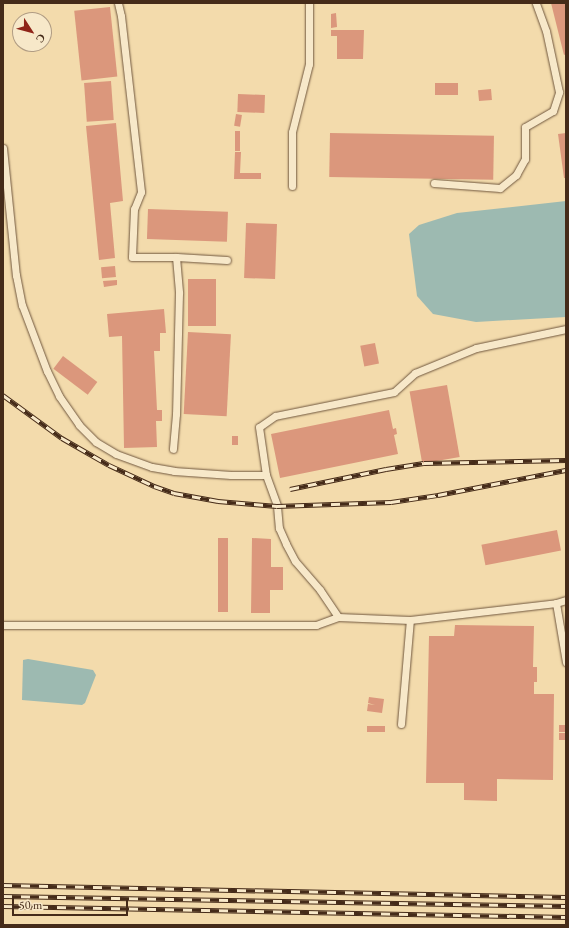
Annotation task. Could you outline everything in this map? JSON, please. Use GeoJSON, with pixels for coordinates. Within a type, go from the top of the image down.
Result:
{"type":"FeatureCollection","features":[{"type":"Feature","properties":{"kind":"lane"},"geometry":{"type":"LineString","coordinates":[[118,3],[121,16],[141,192],[134,209],[132,257],[176,257],[227,260]]}},
{"type":"Feature","properties":{"kind":"lane"},"geometry":{"type":"LineString","coordinates":[[292,186],[292,132],[309,64],[308,3]]}},
{"type":"Feature","properties":{"kind":"lane"},"geometry":{"type":"LineString","coordinates":[[434,183],[500,188],[516,175],[525,158],[525,127],[553,111],[560,92],[546,31],[536,3]]}},
{"type":"Feature","properties":{"kind":"lane"},"geometry":{"type":"LineString","coordinates":[[3,148],[16,274],[22,304],[47,371],[59,396],[79,425],[96,442],[116,454],[152,466],[174,470],[231,475],[266,474]]}},
{"type":"Feature","properties":{"kind":"lane"},"geometry":{"type":"LineString","coordinates":[[173,449],[176,414],[179,293],[176,257]]}},
{"type":"Feature","properties":{"kind":"lane"},"geometry":{"type":"LineString","coordinates":[[338,617],[320,590],[295,561],[286,544],[280,528],[277,506],[266,474],[258,427],[275,416],[394,392],[415,373],[476,348],[566,329]]}},
{"type":"Feature","properties":{"kind":"lane"},"geometry":{"type":"LineString","coordinates":[[3,625],[316,625],[338,617],[410,620],[496,608],[556,603],[566,600]]}},
{"type":"Feature","properties":{"kind":"lane"},"geometry":{"type":"LineString","coordinates":[[556,603],[566,662]]}},
{"type":"Feature","properties":{"kind":"lane"},"geometry":{"type":"LineString","coordinates":[[401,724],[410,620]]}},
{"type":"Feature","properties":{"kind":"water"},"geometry":{"type":"Polygon","coordinates":[[[566,201],[566,317],[476,322],[433,314],[417,296],[409,234],[419,225],[457,213],[566,201]]]}},
{"type":"Feature","properties":{"kind":"water"},"geometry":{"type":"Polygon","coordinates":[[[28,659],[93,670],[96,675],[85,703],[82,705],[22,700],[23,660],[28,659]]]}},
{"type":"Feature","properties":{"kind":"building"},"geometry":{"type":"Polygon","coordinates":[[[551,3],[566,3],[566,54],[564,55],[551,3]]]}},
{"type":"Feature","properties":{"kind":"building"},"geometry":{"type":"Polygon","coordinates":[[[110,7],[117,77],[82,80],[74,11],[110,7]]]}},
{"type":"Feature","properties":{"kind":"building"},"geometry":{"type":"Polygon","coordinates":[[[336,13],[337,27],[331,28],[331,14],[336,13]]]}},
{"type":"Feature","properties":{"kind":"building"},"geometry":{"type":"Polygon","coordinates":[[[331,30],[364,30],[363,59],[337,59],[337,36],[331,36],[331,30]]]}},
{"type":"Feature","properties":{"kind":"building"},"geometry":{"type":"Polygon","coordinates":[[[111,81],[114,120],[87,122],[84,83],[111,81]]]}},
{"type":"Feature","properties":{"kind":"building"},"geometry":{"type":"Polygon","coordinates":[[[435,83],[458,83],[458,95],[435,95],[435,83]]]}},
{"type":"Feature","properties":{"kind":"building"},"geometry":{"type":"Polygon","coordinates":[[[491,89],[492,100],[479,101],[478,90],[491,89]]]}},
{"type":"Feature","properties":{"kind":"building"},"geometry":{"type":"Polygon","coordinates":[[[238,94],[265,95],[264,113],[237,112],[238,94]]]}},
{"type":"Feature","properties":{"kind":"building"},"geometry":{"type":"Polygon","coordinates":[[[236,114],[242,115],[240,127],[234,126],[236,114]]]}},
{"type":"Feature","properties":{"kind":"building"},"geometry":{"type":"Polygon","coordinates":[[[116,123],[123,201],[110,203],[115,258],[99,260],[86,126],[116,123]]]}},
{"type":"Feature","properties":{"kind":"building"},"geometry":{"type":"Polygon","coordinates":[[[235,131],[240,131],[240,151],[235,151],[235,131]]]}},
{"type":"Feature","properties":{"kind":"building"},"geometry":{"type":"Polygon","coordinates":[[[330,133],[494,136],[493,180],[329,177],[330,133]]]}},
{"type":"Feature","properties":{"kind":"building"},"geometry":{"type":"Polygon","coordinates":[[[566,133],[566,178],[564,178],[558,134],[566,133]]]}},
{"type":"Feature","properties":{"kind":"building"},"geometry":{"type":"Polygon","coordinates":[[[235,152],[241,152],[240,173],[261,173],[261,179],[234,179],[235,152]]]}},
{"type":"Feature","properties":{"kind":"building"},"geometry":{"type":"Polygon","coordinates":[[[148,209],[228,212],[227,242],[147,239],[148,209]]]}},
{"type":"Feature","properties":{"kind":"building"},"geometry":{"type":"Polygon","coordinates":[[[246,223],[277,224],[275,279],[244,278],[246,223]]]}},
{"type":"Feature","properties":{"kind":"building"},"geometry":{"type":"Polygon","coordinates":[[[115,266],[116,277],[102,278],[101,267],[115,266]]]}},
{"type":"Feature","properties":{"kind":"building"},"geometry":{"type":"Polygon","coordinates":[[[188,279],[216,279],[216,326],[188,326],[188,279]]]}},
{"type":"Feature","properties":{"kind":"building"},"geometry":{"type":"Polygon","coordinates":[[[117,280],[117,285],[104,287],[103,281],[117,280]]]}},
{"type":"Feature","properties":{"kind":"building"},"geometry":{"type":"Polygon","coordinates":[[[164,309],[166,333],[160,333],[160,351],[154,351],[157,410],[162,410],[162,421],[156,421],[157,447],[124,448],[122,336],[109,337],[107,314],[164,309]]]}},
{"type":"Feature","properties":{"kind":"building"},"geometry":{"type":"Polygon","coordinates":[[[188,332],[231,334],[227,416],[184,414],[188,332]]]}},
{"type":"Feature","properties":{"kind":"building"},"geometry":{"type":"Polygon","coordinates":[[[375,343],[379,364],[364,366],[360,346],[375,343]]]}},
{"type":"Feature","properties":{"kind":"building"},"geometry":{"type":"Polygon","coordinates":[[[63,356],[97,382],[88,395],[53,369],[63,356]]]}},
{"type":"Feature","properties":{"kind":"building"},"geometry":{"type":"Polygon","coordinates":[[[447,385],[460,457],[422,463],[410,392],[447,385]]]}},
{"type":"Feature","properties":{"kind":"building"},"geometry":{"type":"Polygon","coordinates":[[[389,410],[393,429],[396,428],[397,434],[394,435],[398,454],[280,478],[271,434],[389,410]]]}},
{"type":"Feature","properties":{"kind":"building"},"geometry":{"type":"Polygon","coordinates":[[[232,436],[238,436],[238,445],[232,445],[232,436]]]}},
{"type":"Feature","properties":{"kind":"building"},"geometry":{"type":"Polygon","coordinates":[[[557,530],[561,551],[485,565],[481,545],[557,530]]]}},
{"type":"Feature","properties":{"kind":"building"},"geometry":{"type":"Polygon","coordinates":[[[218,538],[228,538],[228,612],[218,612],[218,538]]]}},
{"type":"Feature","properties":{"kind":"building"},"geometry":{"type":"Polygon","coordinates":[[[252,538],[271,539],[271,567],[283,567],[283,590],[270,590],[270,613],[251,613],[252,538]]]}},
{"type":"Feature","properties":{"kind":"building"},"geometry":{"type":"Polygon","coordinates":[[[455,625],[534,626],[533,667],[537,667],[537,682],[534,682],[534,694],[554,694],[553,780],[497,779],[497,801],[464,800],[464,783],[426,783],[429,636],[454,636],[455,625]]]}},
{"type":"Feature","properties":{"kind":"building"},"geometry":{"type":"Polygon","coordinates":[[[369,697],[384,699],[382,713],[367,711],[368,704],[375,705],[368,703],[369,697]]]}},
{"type":"Feature","properties":{"kind":"building"},"geometry":{"type":"Polygon","coordinates":[[[559,725],[566,725],[566,732],[559,732],[559,725]]]}},
{"type":"Feature","properties":{"kind":"building"},"geometry":{"type":"Polygon","coordinates":[[[367,726],[385,726],[385,732],[367,732],[367,726]]]}},
{"type":"Feature","properties":{"kind":"building"},"geometry":{"type":"Polygon","coordinates":[[[559,733],[566,733],[566,740],[559,740],[559,733]]]}},
{"type":"Feature","properties":{"kind":"railway"},"geometry":{"type":"LineString","coordinates":[[3,395],[62,438],[109,465],[154,486],[174,493],[218,501],[277,506],[391,502],[438,495],[566,470]]}},
{"type":"Feature","properties":{"kind":"railway"},"geometry":{"type":"LineString","coordinates":[[290,489],[386,469],[424,463],[566,460]]}},
{"type":"Feature","properties":{"kind":"railway"},"geometry":{"type":"LineString","coordinates":[[3,885],[566,897]]}},
{"type":"Feature","properties":{"kind":"railway"},"geometry":{"type":"LineString","coordinates":[[3,896],[566,906]]}},
{"type":"Feature","properties":{"kind":"railway"},"geometry":{"type":"LineString","coordinates":[[3,906],[566,917]]}}]}
